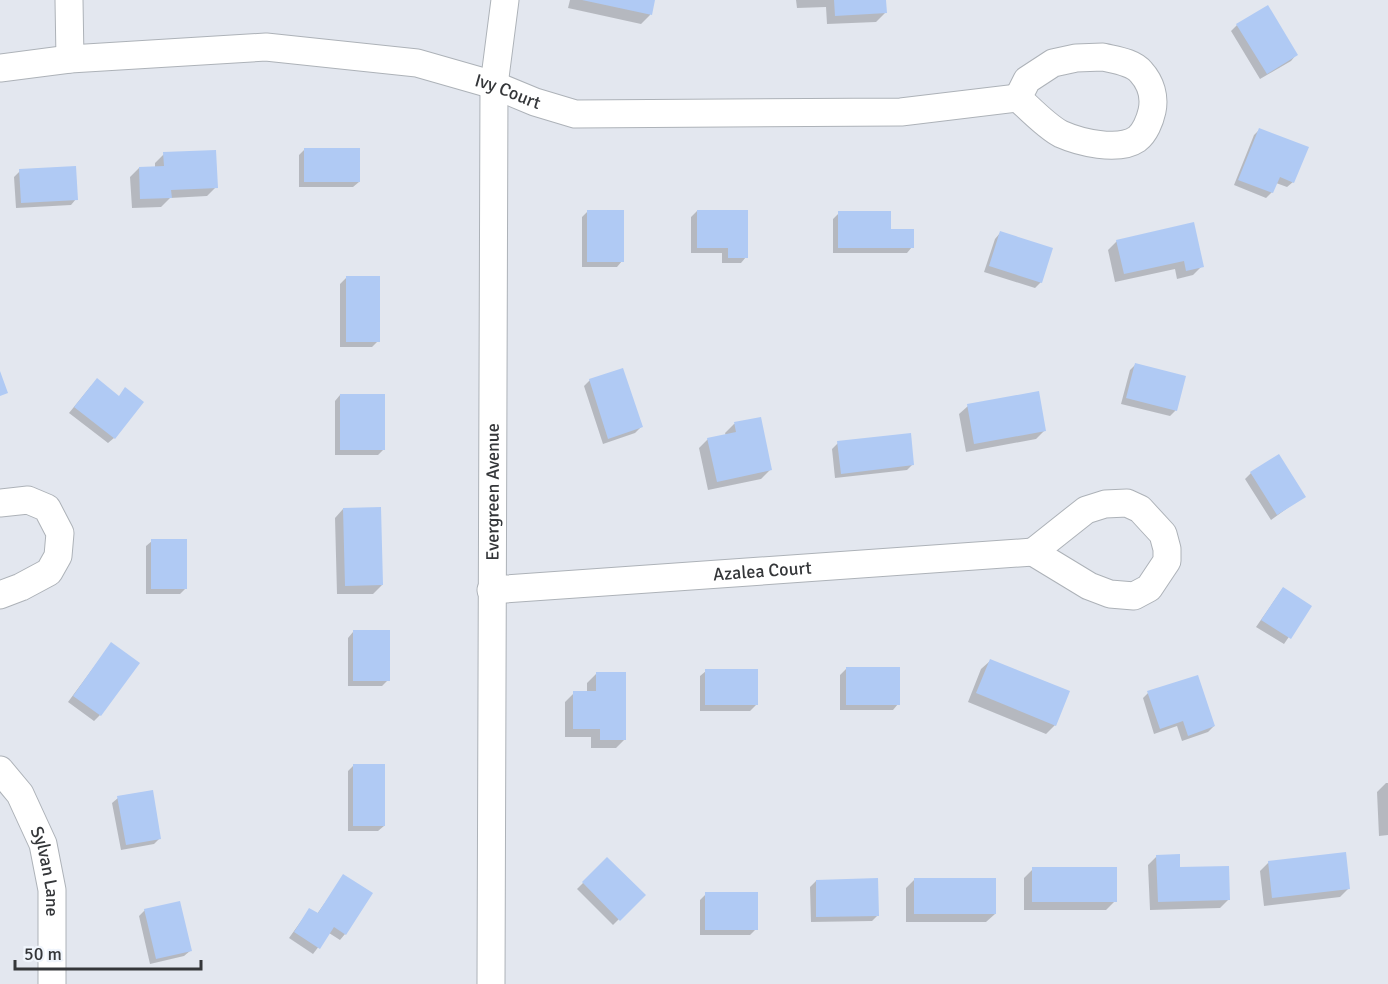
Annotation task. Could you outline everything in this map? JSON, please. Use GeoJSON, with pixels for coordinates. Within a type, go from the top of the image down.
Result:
{"type":"FeatureCollection","features":[{"type":"Feature","properties":{"kind":"street"},"geometry":{"type":"LineString","coordinates":[[69,0],[70,59]]}},
{"type":"Feature","properties":{"kind":"street","name":"Evergreen Avenue"},"geometry":{"type":"LineString","coordinates":[[491,984],[494,85],[505,0]]}},
{"type":"Feature","properties":{"kind":"street","name":"Ivy Court"},"geometry":{"type":"LineString","coordinates":[[0,68],[70,59],[266,47],[417,63],[494,85],[535,102],[575,114],[901,112],[1017,98]]}},
{"type":"Feature","properties":{"kind":"street"},"geometry":{"type":"LineString","coordinates":[[1103,57],[1125,63],[1141,71],[1153,92],[1153,107],[1149,123],[1137,139],[1118,145],[1092,145],[1058,133],[1017,98],[1027,80],[1053,63],[1076,58],[1103,57]]}},
{"type":"Feature","properties":{"kind":"street"},"geometry":{"type":"LineString","coordinates":[[0,503],[28,500],[47,508],[60,533],[58,556],[49,572],[0,595]]}},
{"type":"Feature","properties":{"kind":"street"},"geometry":{"type":"LineString","coordinates":[[1127,503],[1140,509],[1163,534],[1167,561],[1149,588],[1134,597],[1110,594],[1089,586],[1033,552],[1086,510],[1105,504],[1127,503]]}},
{"type":"Feature","properties":{"kind":"street","name":"Azalea Court"},"geometry":{"type":"LineString","coordinates":[[491,590],[1033,552]]}},
{"type":"Feature","properties":{"kind":"street","name":"Sylvan Lane"},"geometry":{"type":"LineString","coordinates":[[0,770],[20,794],[43,844],[52,890],[52,984]]}},
{"type":"Feature","properties":{"kind":"building"},"geometry":{"type":"Polygon","coordinates":[[[582,0],[655,0],[652,15],[582,0]]]}},
{"type":"Feature","properties":{"kind":"building"},"geometry":{"type":"Polygon","coordinates":[[[834,0],[886,0],[887,13],[835,16],[834,0]]]}},
{"type":"Feature","properties":{"kind":"building"},"geometry":{"type":"Polygon","coordinates":[[[1268,5],[1298,55],[1267,74],[1236,24],[1268,5]]]}},
{"type":"Feature","properties":{"kind":"building"},"geometry":{"type":"Polygon","coordinates":[[[1259,128],[1309,147],[1294,183],[1280,177],[1273,193],[1238,180],[1259,128]]]}},
{"type":"Feature","properties":{"kind":"building"},"geometry":{"type":"Polygon","coordinates":[[[304,148],[360,148],[360,182],[304,182],[304,148]]]}},
{"type":"Feature","properties":{"kind":"building"},"geometry":{"type":"Polygon","coordinates":[[[216,150],[218,188],[171,190],[172,198],[140,199],[139,167],[164,166],[163,152],[216,150]]]}},
{"type":"Feature","properties":{"kind":"building"},"geometry":{"type":"Polygon","coordinates":[[[76,166],[78,200],[21,203],[19,169],[76,166]]]}},
{"type":"Feature","properties":{"kind":"building"},"geometry":{"type":"Polygon","coordinates":[[[587,210],[624,210],[624,262],[587,262],[587,210]]]}},
{"type":"Feature","properties":{"kind":"building"},"geometry":{"type":"Polygon","coordinates":[[[697,210],[748,210],[748,258],[728,258],[728,248],[697,248],[697,210]]]}},
{"type":"Feature","properties":{"kind":"building"},"geometry":{"type":"Polygon","coordinates":[[[838,211],[891,211],[891,229],[914,229],[914,248],[838,248],[838,211]]]}},
{"type":"Feature","properties":{"kind":"building"},"geometry":{"type":"Polygon","coordinates":[[[1194,222],[1204,267],[1186,271],[1184,261],[1124,274],[1116,240],[1194,222]]]}},
{"type":"Feature","properties":{"kind":"building"},"geometry":{"type":"Polygon","coordinates":[[[1000,231],[1053,248],[1042,283],[989,266],[1000,231]]]}},
{"type":"Feature","properties":{"kind":"building"},"geometry":{"type":"Polygon","coordinates":[[[346,276],[380,276],[380,342],[346,342],[346,276]]]}},
{"type":"Feature","properties":{"kind":"building"},"geometry":{"type":"Polygon","coordinates":[[[1135,363],[1186,376],[1177,411],[1126,398],[1135,363]]]}},
{"type":"Feature","properties":{"kind":"building"},"geometry":{"type":"Polygon","coordinates":[[[623,368],[643,427],[608,439],[589,379],[623,368]]]}},
{"type":"Feature","properties":{"kind":"building"},"geometry":{"type":"Polygon","coordinates":[[[0,371],[8,393],[0,396],[0,371]]]}},
{"type":"Feature","properties":{"kind":"building"},"geometry":{"type":"Polygon","coordinates":[[[97,378],[119,396],[125,387],[144,402],[115,439],[74,407],[97,378]]]}},
{"type":"Feature","properties":{"kind":"building"},"geometry":{"type":"Polygon","coordinates":[[[1039,391],[1046,431],[974,444],[967,404],[1039,391]]]}},
{"type":"Feature","properties":{"kind":"building"},"geometry":{"type":"Polygon","coordinates":[[[340,394],[385,394],[385,450],[340,450],[340,394]]]}},
{"type":"Feature","properties":{"kind":"building"},"geometry":{"type":"Polygon","coordinates":[[[761,417],[772,470],[717,482],[707,438],[736,432],[734,422],[761,417]]]}},
{"type":"Feature","properties":{"kind":"building"},"geometry":{"type":"Polygon","coordinates":[[[911,433],[914,465],[841,474],[837,441],[911,433]]]}},
{"type":"Feature","properties":{"kind":"building"},"geometry":{"type":"Polygon","coordinates":[[[1279,454],[1306,497],[1277,515],[1250,472],[1279,454]]]}},
{"type":"Feature","properties":{"kind":"building"},"geometry":{"type":"Polygon","coordinates":[[[381,507],[383,585],[345,586],[343,508],[381,507]]]}},
{"type":"Feature","properties":{"kind":"building"},"geometry":{"type":"Polygon","coordinates":[[[151,539],[187,539],[187,589],[151,589],[151,539]]]}},
{"type":"Feature","properties":{"kind":"building"},"geometry":{"type":"Polygon","coordinates":[[[1283,587],[1312,606],[1291,639],[1261,620],[1283,587]]]}},
{"type":"Feature","properties":{"kind":"building"},"geometry":{"type":"Polygon","coordinates":[[[353,630],[390,630],[390,681],[353,681],[353,630]]]}},
{"type":"Feature","properties":{"kind":"building"},"geometry":{"type":"Polygon","coordinates":[[[111,642],[140,663],[101,716],[73,696],[111,642]]]}},
{"type":"Feature","properties":{"kind":"building"},"geometry":{"type":"Polygon","coordinates":[[[990,659],[1070,691],[1056,726],[976,693],[990,659]]]}},
{"type":"Feature","properties":{"kind":"building"},"geometry":{"type":"Polygon","coordinates":[[[846,667],[900,667],[900,705],[846,705],[846,667]]]}},
{"type":"Feature","properties":{"kind":"building"},"geometry":{"type":"Polygon","coordinates":[[[705,669],[758,669],[758,705],[705,705],[705,669]]]}},
{"type":"Feature","properties":{"kind":"building"},"geometry":{"type":"Polygon","coordinates":[[[596,672],[626,672],[626,740],[600,740],[600,729],[573,729],[573,691],[596,691],[596,672]]]}},
{"type":"Feature","properties":{"kind":"building"},"geometry":{"type":"Polygon","coordinates":[[[1198,675],[1215,726],[1188,736],[1183,721],[1160,729],[1147,691],[1198,675]]]}},
{"type":"Feature","properties":{"kind":"building"},"geometry":{"type":"Polygon","coordinates":[[[353,764],[385,764],[385,826],[353,826],[353,764]]]}},
{"type":"Feature","properties":{"kind":"building"},"geometry":{"type":"Polygon","coordinates":[[[153,790],[161,839],[126,845],[117,796],[153,790]]]}},
{"type":"Feature","properties":{"kind":"building"},"geometry":{"type":"Polygon","coordinates":[[[1346,852],[1350,889],[1272,898],[1268,861],[1346,852]]]}},
{"type":"Feature","properties":{"kind":"building"},"geometry":{"type":"Polygon","coordinates":[[[1180,854],[1180,867],[1229,866],[1230,900],[1158,902],[1156,855],[1180,854]]]}},
{"type":"Feature","properties":{"kind":"building"},"geometry":{"type":"Polygon","coordinates":[[[607,857],[646,895],[620,921],[582,882],[607,857]]]}},
{"type":"Feature","properties":{"kind":"building"},"geometry":{"type":"Polygon","coordinates":[[[1032,867],[1117,867],[1117,902],[1032,902],[1032,867]]]}},
{"type":"Feature","properties":{"kind":"building"},"geometry":{"type":"Polygon","coordinates":[[[343,874],[373,893],[346,935],[334,927],[320,949],[294,932],[309,908],[318,913],[343,874]]]}},
{"type":"Feature","properties":{"kind":"building"},"geometry":{"type":"Polygon","coordinates":[[[878,878],[879,916],[816,917],[816,880],[878,878]]]}},
{"type":"Feature","properties":{"kind":"building"},"geometry":{"type":"Polygon","coordinates":[[[914,878],[996,878],[996,914],[914,914],[914,878]]]}},
{"type":"Feature","properties":{"kind":"building"},"geometry":{"type":"Polygon","coordinates":[[[705,892],[758,892],[758,930],[705,930],[705,892]]]}},
{"type":"Feature","properties":{"kind":"building"},"geometry":{"type":"Polygon","coordinates":[[[180,901],[192,951],[156,959],[144,909],[180,901]]]}}]}
